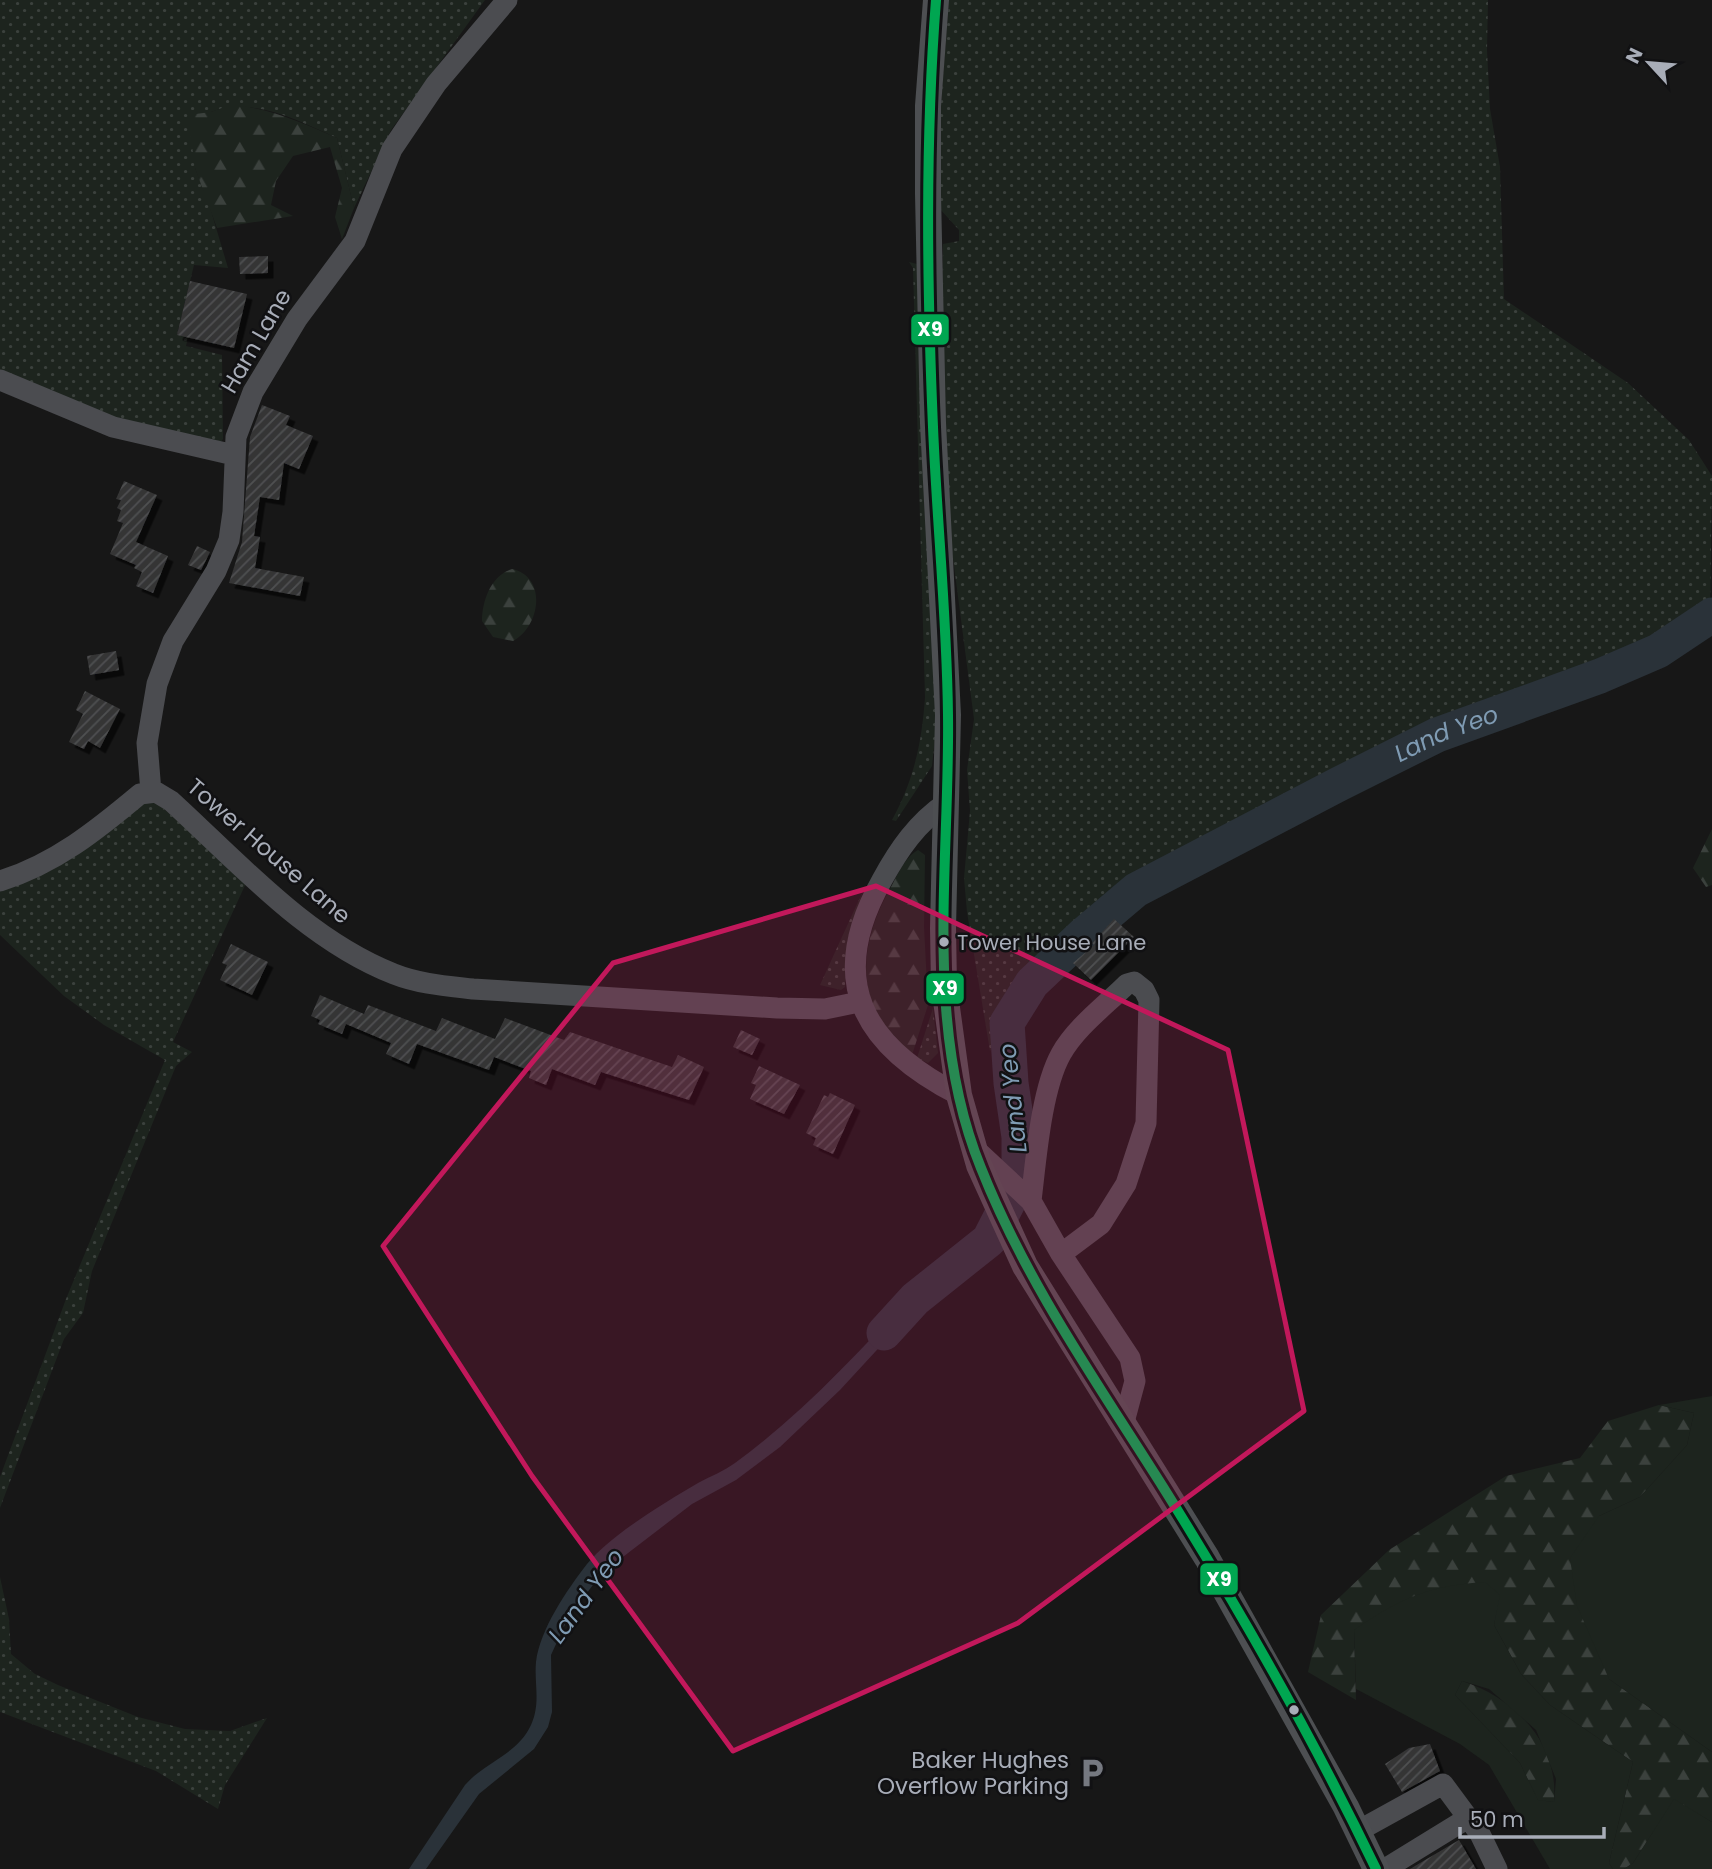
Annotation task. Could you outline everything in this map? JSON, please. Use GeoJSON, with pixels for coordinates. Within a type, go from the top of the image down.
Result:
{"type":"FeatureCollection","features":[{"type":"Feature","properties":{"kind":"main road"},"geometry":{"type":"LineString","coordinates":[[936,0],[928,106],[928,194],[933,423],[948,715],[944,986],[959,1096],[976,1156],[1025,1266],[1207,1558],[1358,1831],[1376,1869]]}},
{"type":"Feature","properties":{"kind":"street","name":"Ham Lane"},"geometry":{"type":"LineString","coordinates":[[151,792],[147,743],[157,684],[173,641],[216,571],[229,540],[233,512],[234,456],[240,423],[260,378],[312,298],[355,241],[392,149],[436,84],[507,0]]}},
{"type":"Feature","properties":{"kind":"street"},"geometry":{"type":"LineString","coordinates":[[0,380],[113,427],[234,456]]}},
{"type":"Feature","properties":{"kind":"street","name":"Tower House Lane"},"geometry":{"type":"LineString","coordinates":[[0,881],[28,872],[61,855],[140,794],[151,792],[171,801],[310,924],[366,962],[405,977],[473,989],[777,1009],[825,1009],[859,1002]]}},
{"type":"Feature","properties":{"kind":"street"},"geometry":{"type":"LineString","coordinates":[[946,803],[926,817],[913,831],[866,910],[854,958],[859,1002],[871,1025],[906,1063],[959,1096]]}},
{"type":"Feature","properties":{"kind":"street"},"geometry":{"type":"LineString","coordinates":[[1020,1191],[1037,1145],[1060,1054],[1127,984],[1134,982],[1144,990],[1149,1000],[1146,1123],[1126,1184],[1101,1224],[1060,1254]]}},
{"type":"Feature","properties":{"kind":"street"},"geometry":{"type":"LineString","coordinates":[[976,1156],[1020,1191],[1130,1358],[1135,1381],[1124,1422]]}},
{"type":"Feature","properties":{"kind":"street"},"geometry":{"type":"LineString","coordinates":[[1358,1831],[1443,1784],[1480,1834],[1497,1869]]}},
{"type":"Feature","properties":{"kind":"street"},"geometry":{"type":"LineString","coordinates":[[1385,1869],[1468,1818]]}},
{"type":"Feature","properties":{"kind":"highlighted area"},"geometry":{"type":"Polygon","coordinates":[[[876,886],[1228,1050],[1304,1411],[1018,1623],[733,1751],[532,1476],[383,1246],[613,963],[876,886]]]}},
{"type":"Feature","properties":{"kind":"green space"},"geometry":{"type":"Polygon","coordinates":[[[0,0],[485,0],[391,130],[354,208],[337,138],[291,118],[259,109],[227,108],[211,112],[195,168],[228,268],[194,265],[177,334],[188,337],[186,346],[222,355],[223,439],[220,443],[126,424],[0,372],[0,0]]]}},
{"type":"Feature","properties":{"kind":"green space"},"geometry":{"type":"Polygon","coordinates":[[[949,0],[1488,0],[1490,109],[1500,167],[1504,299],[1628,383],[1689,440],[1712,476],[1710,612],[1682,632],[1638,654],[1444,726],[1329,783],[1307,796],[1279,821],[1156,877],[1084,936],[1038,982],[1009,1016],[990,1051],[964,878],[970,811],[967,770],[974,719],[951,543],[941,363],[943,244],[959,241],[959,230],[940,209],[941,103],[949,0]]]}},
{"type":"Feature","properties":{"kind":"green space"},"geometry":{"type":"Polygon","coordinates":[[[230,105],[271,112],[337,138],[354,208],[342,239],[335,217],[342,188],[330,147],[293,156],[276,181],[271,205],[293,216],[217,228],[195,168],[188,115],[211,112],[230,105]]]}},
{"type":"Feature","properties":{"kind":"green space"},"geometry":{"type":"Polygon","coordinates":[[[909,262],[917,264],[936,692],[935,738],[932,766],[896,821],[892,820],[916,760],[925,697],[913,268],[909,262]]]}},
{"type":"Feature","properties":{"kind":"green space"},"geometry":{"type":"Polygon","coordinates":[[[512,569],[531,582],[536,603],[529,625],[513,641],[493,637],[482,621],[484,605],[493,583],[512,569]]]}},
{"type":"Feature","properties":{"kind":"green space"},"geometry":{"type":"Polygon","coordinates":[[[150,797],[247,881],[173,1042],[192,1052],[176,1066],[92,1271],[83,1313],[64,1339],[0,1508],[0,1477],[66,1299],[165,1060],[104,1025],[64,996],[0,935],[0,890],[150,797]]]}},
{"type":"Feature","properties":{"kind":"green space"},"geometry":{"type":"Polygon","coordinates":[[[1712,829],[1712,885],[1706,887],[1693,868],[1712,829]]]}},
{"type":"Feature","properties":{"kind":"green space"},"geometry":{"type":"Polygon","coordinates":[[[918,850],[925,855],[924,927],[928,1005],[912,1055],[889,1031],[876,1012],[866,976],[869,940],[882,905],[902,867],[918,850]]]}},
{"type":"Feature","properties":{"kind":"green space"},"geometry":{"type":"Polygon","coordinates":[[[863,891],[847,942],[845,987],[841,990],[820,985],[863,891]]]}},
{"type":"Feature","properties":{"kind":"green space"},"geometry":{"type":"Polygon","coordinates":[[[933,1008],[938,1053],[928,1063],[917,1058],[933,1008]]]}},
{"type":"Feature","properties":{"kind":"green space"},"geometry":{"type":"Polygon","coordinates":[[[1712,1396],[1712,1752],[1609,1679],[1577,1606],[1570,1558],[1599,1516],[1640,1497],[1687,1445],[1694,1413],[1659,1405],[1712,1396]]]}},
{"type":"Feature","properties":{"kind":"green space"},"geometry":{"type":"Polygon","coordinates":[[[1659,1405],[1694,1413],[1687,1445],[1640,1497],[1599,1516],[1609,1679],[1712,1752],[1712,1822],[1674,1800],[1633,1863],[1624,1869],[1613,1869],[1609,1863],[1633,1762],[1550,1705],[1521,1674],[1494,1625],[1499,1595],[1354,1630],[1356,1700],[1308,1672],[1321,1615],[1389,1550],[1506,1476],[1580,1458],[1608,1421],[1659,1405]]]}},
{"type":"Feature","properties":{"kind":"green space"},"geometry":{"type":"Polygon","coordinates":[[[0,1577],[9,1619],[11,1654],[35,1674],[138,1717],[185,1729],[230,1731],[267,1718],[225,1785],[218,1809],[156,1771],[0,1712],[0,1577]]]}},
{"type":"Feature","properties":{"kind":"green space"},"geometry":{"type":"Polygon","coordinates":[[[1485,1582],[1500,1595],[1494,1625],[1521,1674],[1550,1705],[1633,1762],[1609,1863],[1613,1869],[1550,1869],[1489,1765],[1460,1744],[1356,1689],[1354,1630],[1401,1602],[1431,1590],[1485,1582]],[[1462,1681],[1455,1695],[1520,1763],[1538,1800],[1554,1802],[1556,1779],[1536,1730],[1489,1689],[1462,1681]]]}},
{"type":"Feature","properties":{"kind":"green space"},"geometry":{"type":"Polygon","coordinates":[[[1462,1681],[1499,1699],[1516,1711],[1530,1726],[1549,1761],[1554,1781],[1554,1802],[1538,1801],[1520,1763],[1455,1695],[1462,1681]]]}},
{"type":"Feature","properties":{"kind":"green space"},"geometry":{"type":"Polygon","coordinates":[[[1674,1799],[1712,1822],[1712,1869],[1624,1869],[1633,1863],[1674,1799]]]}},
{"type":"Feature","properties":{"kind":"shaded area"},"geometry":{"type":"Polygon","coordinates":[[[912,1295],[921,1308],[899,1326],[840,1390],[780,1447],[736,1480],[692,1504],[602,1573],[568,1618],[551,1655],[552,1712],[548,1727],[534,1749],[479,1794],[426,1869],[409,1869],[465,1785],[518,1744],[531,1725],[536,1701],[536,1662],[543,1636],[563,1598],[587,1564],[639,1520],[731,1466],[783,1425],[828,1383],[912,1295]]]}},
{"type":"Feature","properties":{"kind":"building"},"geometry":{"type":"Polygon","coordinates":[[[268,256],[268,273],[240,274],[239,257],[268,256]]]}},
{"type":"Feature","properties":{"kind":"building"},"geometry":{"type":"Polygon","coordinates":[[[190,281],[247,294],[234,348],[177,335],[190,281]]]}},
{"type":"Feature","properties":{"kind":"building"},"geometry":{"type":"Polygon","coordinates":[[[262,405],[290,416],[286,425],[313,436],[299,469],[284,463],[279,500],[260,497],[254,536],[260,537],[255,568],[304,577],[300,596],[229,583],[242,542],[250,437],[262,405]]]}},
{"type":"Feature","properties":{"kind":"building"},"geometry":{"type":"Polygon","coordinates":[[[124,481],[157,495],[136,542],[168,556],[153,593],[136,586],[142,572],[134,568],[136,565],[110,554],[123,523],[117,521],[121,510],[117,508],[121,500],[116,499],[124,481]]]}},
{"type":"Feature","properties":{"kind":"building"},"geometry":{"type":"Polygon","coordinates":[[[197,546],[210,552],[201,570],[188,565],[197,546]]]}},
{"type":"Feature","properties":{"kind":"building"},"geometry":{"type":"Polygon","coordinates":[[[116,651],[119,670],[90,675],[87,656],[116,651]]]}},
{"type":"Feature","properties":{"kind":"building"},"geometry":{"type":"Polygon","coordinates":[[[85,691],[120,709],[100,748],[88,741],[84,749],[69,742],[83,714],[76,710],[85,691]]]}},
{"type":"Feature","properties":{"kind":"building"},"geometry":{"type":"Polygon","coordinates":[[[1114,919],[1134,937],[1091,980],[1073,963],[1094,945],[1092,943],[1114,919]]]}},
{"type":"Feature","properties":{"kind":"building"},"geometry":{"type":"Polygon","coordinates":[[[231,944],[268,962],[252,995],[220,980],[227,965],[222,963],[231,944]]]}},
{"type":"Feature","properties":{"kind":"building"},"geometry":{"type":"Polygon","coordinates":[[[320,995],[364,1014],[368,1005],[436,1031],[442,1018],[495,1039],[505,1018],[564,1040],[570,1032],[672,1067],[678,1055],[704,1067],[689,1100],[601,1072],[595,1085],[552,1069],[546,1085],[529,1078],[531,1071],[494,1057],[489,1070],[417,1044],[409,1064],[386,1054],[391,1043],[346,1024],[342,1034],[318,1024],[320,1020],[311,1016],[320,995]]]}},
{"type":"Feature","properties":{"kind":"building"},"geometry":{"type":"Polygon","coordinates":[[[741,1030],[760,1039],[752,1055],[733,1047],[741,1030]]]}},
{"type":"Feature","properties":{"kind":"building"},"geometry":{"type":"Polygon","coordinates":[[[759,1066],[800,1085],[784,1114],[750,1099],[756,1085],[751,1083],[759,1066]]]}},
{"type":"Feature","properties":{"kind":"building"},"geometry":{"type":"Polygon","coordinates":[[[830,1093],[855,1105],[833,1154],[813,1145],[816,1138],[806,1133],[824,1095],[828,1097],[830,1093]]]}},
{"type":"Feature","properties":{"kind":"building"},"geometry":{"type":"Polygon","coordinates":[[[1430,1744],[1440,1771],[1402,1792],[1385,1764],[1409,1748],[1430,1744]]]}},
{"type":"Feature","properties":{"kind":"building"},"geometry":{"type":"Polygon","coordinates":[[[1459,1840],[1476,1869],[1410,1869],[1420,1863],[1459,1840]]]}},
{"type":"Feature","properties":{"kind":"waterway","name":"Land Yeo"},"geometry":{"type":"LineString","coordinates":[[884,1333],[915,1299],[989,1240],[1019,1181],[1019,1137],[1011,1083],[1007,1023],[1032,983],[1084,934],[1136,890],[1339,784],[1437,735],[1600,676],[1658,651],[1712,615]]}},
{"type":"Feature","properties":{"kind":"transit line","name":"X9"},"geometry":{"type":"LineString","coordinates":[[936,0],[930,107],[928,267],[933,427],[948,715],[944,944],[952,1058],[963,1114],[981,1168],[999,1210],[1041,1292],[1248,1627],[1327,1771],[1376,1869]]}},
{"type":"Feature","properties":{"kind":"place","name":"Tower House Lane"},"geometry":{"type":"Point","coordinates":[944,942]}},
{"type":"Feature","properties":{"kind":"place","name":"Baker Hughes Overflow Parking"},"geometry":{"type":"Point","coordinates":[1092,1773]}}]}
